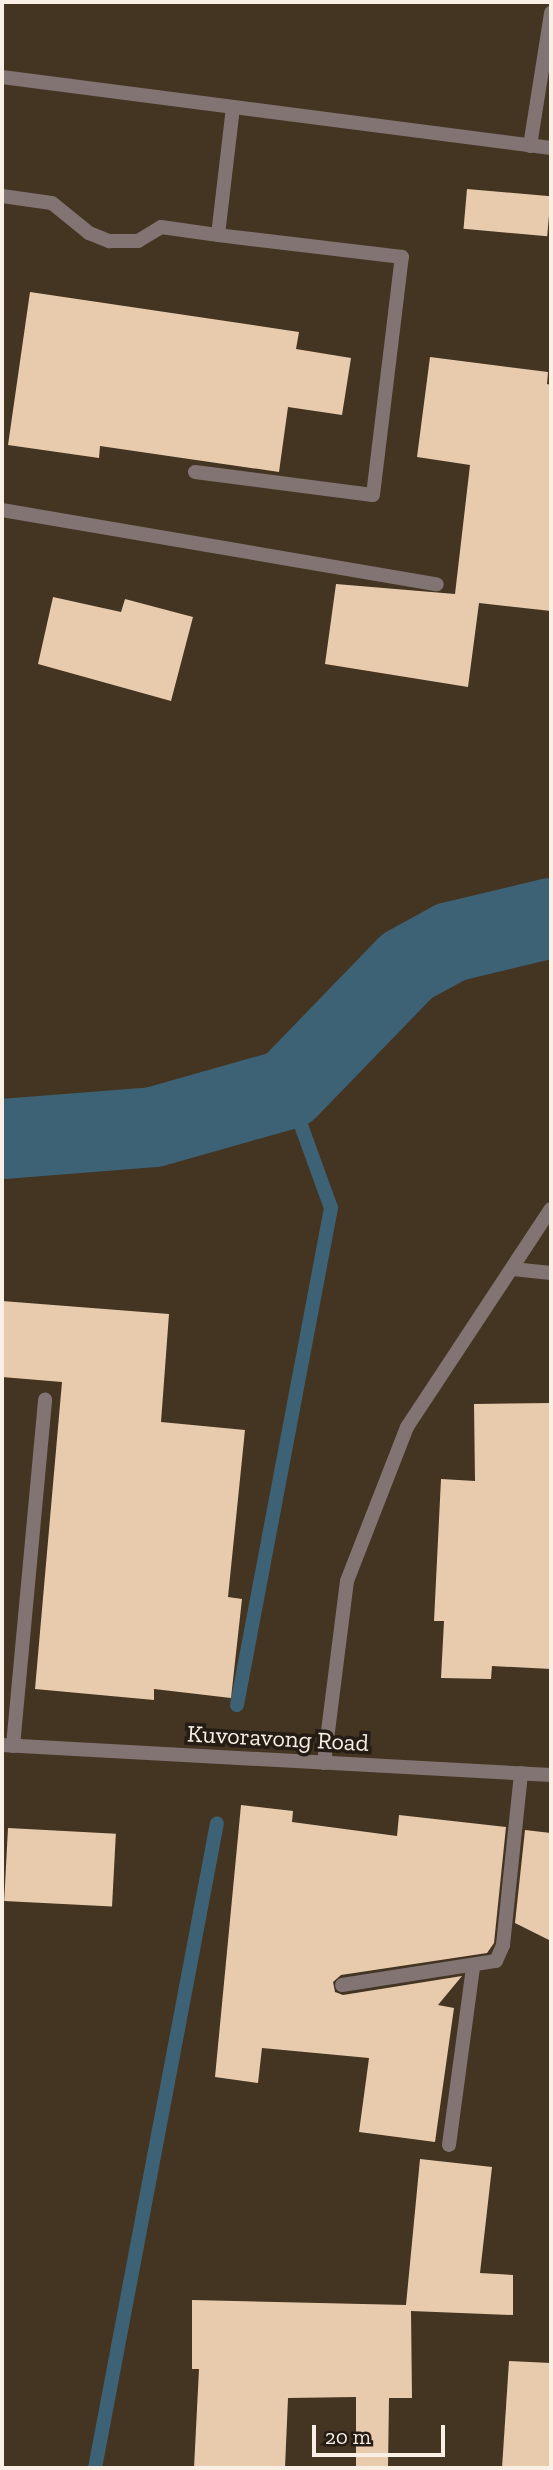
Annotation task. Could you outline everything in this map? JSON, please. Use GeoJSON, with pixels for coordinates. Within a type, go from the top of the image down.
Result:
{"type":"FeatureCollection","features":[{"type":"Feature","properties":{"kind":"street"},"geometry":{"type":"LineString","coordinates":[[530,146],[551,13]]}},
{"type":"Feature","properties":{"kind":"street"},"geometry":{"type":"LineString","coordinates":[[2,77],[551,148]]}},
{"type":"Feature","properties":{"kind":"street"},"geometry":{"type":"LineString","coordinates":[[218,235],[233,108]]}},
{"type":"Feature","properties":{"kind":"street"},"geometry":{"type":"LineString","coordinates":[[2,196],[52,203],[89,233],[109,241],[138,241],[161,227],[402,257],[373,495],[195,472]]}},
{"type":"Feature","properties":{"kind":"street"},"geometry":{"type":"LineString","coordinates":[[2,510],[437,584]]}},
{"type":"Feature","properties":{"kind":"street"},"geometry":{"type":"LineString","coordinates":[[324,1763],[347,1581],[407,1427],[551,1209]]}},
{"type":"Feature","properties":{"kind":"street"},"geometry":{"type":"LineString","coordinates":[[513,1269],[551,1273]]}},
{"type":"Feature","properties":{"kind":"street"},"geometry":{"type":"LineString","coordinates":[[8,1746],[46,1399]]}},
{"type":"Feature","properties":{"kind":"street","name":"Kuvoravong Road"},"geometry":{"type":"LineString","coordinates":[[8,1746],[551,1775]]}},
{"type":"Feature","properties":{"kind":"street"},"geometry":{"type":"LineString","coordinates":[[342,1985],[420,1970],[473,1967],[496,1961],[503,1945],[521,1773]]}},
{"type":"Feature","properties":{"kind":"street"},"geometry":{"type":"LineString","coordinates":[[449,2145],[473,1967]]}},
{"type":"Feature","properties":{"kind":"building"},"geometry":{"type":"Polygon","coordinates":[[[467,189],[551,196],[547,236],[464,229],[467,189]]]}},
{"type":"Feature","properties":{"kind":"building"},"geometry":{"type":"Polygon","coordinates":[[[30,292],[299,332],[296,349],[351,358],[342,415],[288,407],[279,472],[100,446],[99,458],[8,445],[30,292]]]}},
{"type":"Feature","properties":{"kind":"building"},"geometry":{"type":"Polygon","coordinates":[[[430,357],[548,372],[547,384],[551,385],[551,611],[479,603],[468,687],[325,664],[336,584],[455,594],[470,465],[417,457],[430,357]]]}},
{"type":"Feature","properties":{"kind":"building"},"geometry":{"type":"Polygon","coordinates":[[[53,597],[121,612],[125,599],[193,617],[171,701],[38,664],[53,597]]]}},
{"type":"Feature","properties":{"kind":"building"},"geometry":{"type":"Polygon","coordinates":[[[2,1301],[169,1314],[161,1422],[245,1430],[228,1597],[242,1599],[231,1698],[154,1689],[154,1700],[35,1689],[62,1382],[2,1377],[2,1301]]]}},
{"type":"Feature","properties":{"kind":"building"},"geometry":{"type":"Polygon","coordinates":[[[551,1403],[551,1669],[492,1666],[491,1679],[441,1678],[444,1621],[434,1621],[441,1479],[475,1481],[474,1404],[551,1403]]]}},
{"type":"Feature","properties":{"kind":"building"},"geometry":{"type":"Polygon","coordinates":[[[241,1805],[293,1811],[292,1822],[397,1836],[399,1815],[506,1827],[494,1943],[487,1953],[341,1975],[333,1982],[335,1992],[343,1995],[462,1976],[438,2005],[454,2008],[435,2142],[359,2132],[369,2058],[262,2048],[258,2083],[215,2077],[241,1805]]]}},
{"type":"Feature","properties":{"kind":"building"},"geometry":{"type":"Polygon","coordinates":[[[8,1828],[116,1834],[112,1907],[4,1901],[8,1828]]]}},
{"type":"Feature","properties":{"kind":"building"},"geometry":{"type":"Polygon","coordinates":[[[525,1830],[551,1833],[551,1941],[515,1923],[525,1830]]]}},
{"type":"Feature","properties":{"kind":"building"},"geometry":{"type":"Polygon","coordinates":[[[420,2159],[492,2167],[480,2273],[513,2275],[513,2315],[411,2311],[412,2398],[389,2398],[388,2468],[356,2468],[356,2397],[288,2398],[285,2468],[194,2468],[199,2369],[192,2369],[192,2300],[406,2305],[420,2159]]]}},
{"type":"Feature","properties":{"kind":"building"},"geometry":{"type":"Polygon","coordinates":[[[509,2361],[551,2363],[551,2468],[502,2468],[509,2361]]]}},
{"type":"Feature","properties":{"kind":"waterway"},"geometry":{"type":"LineString","coordinates":[[2,1139],[154,1127],[288,1089],[407,966],[451,942],[551,918]]}},
{"type":"Feature","properties":{"kind":"waterway"},"geometry":{"type":"LineString","coordinates":[[237,1705],[331,1208],[288,1089]]}},
{"type":"Feature","properties":{"kind":"waterway"},"geometry":{"type":"LineString","coordinates":[[95,2468],[217,1823]]}}]}
